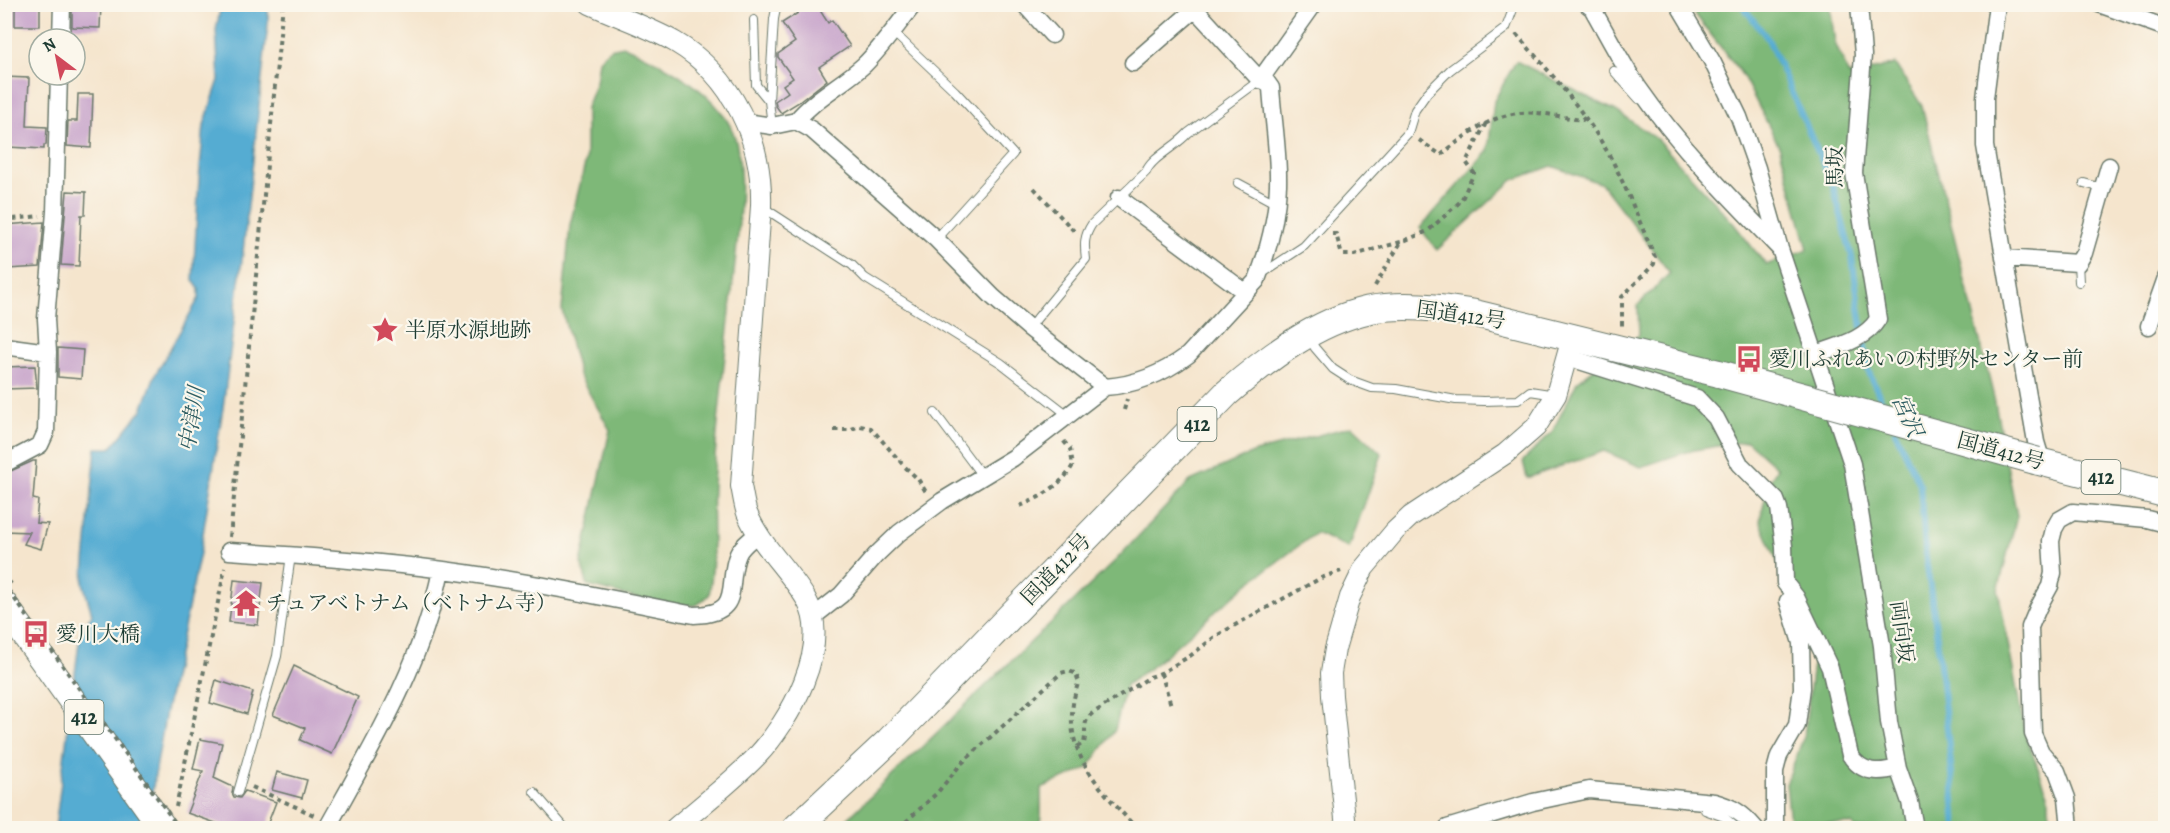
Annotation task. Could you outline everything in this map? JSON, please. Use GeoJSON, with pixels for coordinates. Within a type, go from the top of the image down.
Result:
{"type":"FeatureCollection","features":[{"type":"Feature","properties":{"kind":"highway","name":"国道412号"},"geometry":{"type":"LineString","coordinates":[[796,828],[889,741],[1227,393],[1277,353],[1341,318],[1369,310],[1438,308],[1473,313],[1569,347],[1623,350],[1721,374],[2040,461],[2163,490]]}},
{"type":"Feature","properties":{"kind":"highway","name":"412"},"geometry":{"type":"LineString","coordinates":[[4,605],[163,828]]}},
{"type":"Feature","properties":{"kind":"street"},"geometry":{"type":"LineString","coordinates":[[61,27],[62,4]]}},
{"type":"Feature","properties":{"kind":"street"},"geometry":{"type":"LineString","coordinates":[[590,4],[680,46],[704,65],[720,82],[746,122],[760,170],[761,206],[741,486],[747,513],[758,533],[796,582],[813,617],[814,645],[808,671],[775,733],[757,756],[675,828]]}},
{"type":"Feature","properties":{"kind":"street"},"geometry":{"type":"LineString","coordinates":[[746,122],[772,126],[796,120],[808,107],[839,86],[865,63],[914,4]]}},
{"type":"Feature","properties":{"kind":"street"},"geometry":{"type":"LineString","coordinates":[[1260,80],[1314,4]]}},
{"type":"Feature","properties":{"kind":"street"},"geometry":{"type":"LineString","coordinates":[[1587,4],[1592,8],[1626,69],[1675,137],[1732,201],[1780,249]]}},
{"type":"Feature","properties":{"kind":"street","name":"両向坂"},"geometry":{"type":"LineString","coordinates":[[1678,4],[1712,61],[1738,117],[1757,168],[1780,249],[1857,483],[1882,646],[1889,722],[1898,768],[1910,802],[1915,828]]}},
{"type":"Feature","properties":{"kind":"street","name":"馬坂"},"geometry":{"type":"LineString","coordinates":[[1816,354],[1847,343],[1873,327],[1878,319],[1854,172],[1863,55],[1859,4]]}},
{"type":"Feature","properties":{"kind":"street"},"geometry":{"type":"LineString","coordinates":[[1998,4],[1985,98],[1985,146],[2040,461]]}},
{"type":"Feature","properties":{"kind":"street"},"geometry":{"type":"LineString","coordinates":[[2099,4],[2166,28]]}},
{"type":"Feature","properties":{"kind":"street"},"geometry":{"type":"LineString","coordinates":[[1033,8],[1052,35]]}},
{"type":"Feature","properties":{"kind":"street"},"geometry":{"type":"LineString","coordinates":[[813,617],[841,595],[892,540],[935,506],[984,478],[1013,458],[1105,387],[1146,379],[1188,355],[1257,280],[1271,237],[1278,186],[1271,88],[1266,81],[1260,80],[1195,9],[1133,63]]}},
{"type":"Feature","properties":{"kind":"street"},"geometry":{"type":"LineString","coordinates":[[4,464],[40,445],[46,432],[48,352],[46,319],[55,212],[60,87]]}},
{"type":"Feature","properties":{"kind":"street"},"geometry":{"type":"LineString","coordinates":[[796,120],[812,130],[936,239],[993,297],[1105,387]]}},
{"type":"Feature","properties":{"kind":"street"},"geometry":{"type":"LineString","coordinates":[[2004,258],[2078,263],[2084,253],[2109,166]]}},
{"type":"Feature","properties":{"kind":"street"},"geometry":{"type":"LineString","coordinates":[[1119,198],[1245,292]]}},
{"type":"Feature","properties":{"kind":"street"},"geometry":{"type":"LineString","coordinates":[[2150,326],[2149,302],[2166,278]]}},
{"type":"Feature","properties":{"kind":"street"},"geometry":{"type":"LineString","coordinates":[[4,346],[48,352]]}},
{"type":"Feature","properties":{"kind":"street"},"geometry":{"type":"LineString","coordinates":[[1346,828],[1331,673],[1350,597],[1379,549],[1411,516],[1522,441],[1536,427],[1556,394],[1569,347],[1697,398],[1716,418],[1740,464],[1776,500],[1784,546],[1785,583],[1801,644],[1802,688],[1797,725],[1779,756],[1775,771],[1775,823],[1773,828]]}},
{"type":"Feature","properties":{"kind":"street"},"geometry":{"type":"LineString","coordinates":[[2070,828],[2067,798],[2057,771],[2041,752],[2033,734],[2030,627],[2050,586],[2053,573],[2051,541],[2054,529],[2059,520],[2073,512],[2147,519],[2166,524]]}},
{"type":"Feature","properties":{"kind":"street"},"geometry":{"type":"LineString","coordinates":[[229,551],[441,570],[571,591],[694,615],[707,615],[720,610],[732,596],[737,557],[741,548],[758,533]]}},
{"type":"Feature","properties":{"kind":"street"},"geometry":{"type":"LineString","coordinates":[[329,826],[409,675],[429,623],[441,570]]}},
{"type":"Feature","properties":{"kind":"street"},"geometry":{"type":"LineString","coordinates":[[1785,583],[1796,597],[1830,668],[1850,755],[1863,769],[1876,772],[1898,768]]}},
{"type":"Feature","properties":{"kind":"street"},"geometry":{"type":"LineString","coordinates":[[1447,828],[1533,802],[1589,790],[1704,801],[1730,807],[1744,814],[1755,828]]}},
{"type":"Feature","properties":{"kind":"lane"},"geometry":{"type":"LineString","coordinates":[[772,126],[769,101],[777,4]]}},
{"type":"Feature","properties":{"kind":"lane"},"geometry":{"type":"LineString","coordinates":[[1262,270],[1266,272],[1304,246],[1408,133],[1415,110],[1427,93],[1450,70],[1506,28],[1515,4]]}},
{"type":"Feature","properties":{"kind":"lane"},"geometry":{"type":"LineString","coordinates":[[754,20],[756,85],[769,101]]}},
{"type":"Feature","properties":{"kind":"lane"},"geometry":{"type":"LineString","coordinates":[[892,30],[955,91],[1013,154],[936,239]]}},
{"type":"Feature","properties":{"kind":"lane"},"geometry":{"type":"LineString","coordinates":[[1614,71],[1638,100],[1647,99]]}},
{"type":"Feature","properties":{"kind":"lane"},"geometry":{"type":"LineString","coordinates":[[1029,328],[1086,258],[1084,242],[1092,224],[1146,172],[1148,166],[1179,143],[1188,133],[1260,80]]}},
{"type":"Feature","properties":{"kind":"lane"},"geometry":{"type":"LineString","coordinates":[[1238,183],[1275,203]]}},
{"type":"Feature","properties":{"kind":"lane"},"geometry":{"type":"LineString","coordinates":[[2084,183],[2102,188]]}},
{"type":"Feature","properties":{"kind":"lane"},"geometry":{"type":"LineString","coordinates":[[761,206],[852,265],[866,278],[1001,363],[1068,415]]}},
{"type":"Feature","properties":{"kind":"lane"},"geometry":{"type":"LineString","coordinates":[[2078,263],[2079,282]]}},
{"type":"Feature","properties":{"kind":"lane"},"geometry":{"type":"LineString","coordinates":[[1308,335],[1315,348],[1333,369],[1350,380],[1372,388],[1396,389],[1456,400],[1518,400],[1530,392],[1556,394]]}},
{"type":"Feature","properties":{"kind":"lane"},"geometry":{"type":"LineString","coordinates":[[934,413],[984,478]]}},
{"type":"Feature","properties":{"kind":"lane"},"geometry":{"type":"LineString","coordinates":[[238,792],[277,656],[291,555]]}},
{"type":"Feature","properties":{"kind":"lane"},"geometry":{"type":"LineString","coordinates":[[534,792],[564,828]]}},
{"type":"Feature","properties":{"kind":"lane"},"geometry":{"type":"LineString","coordinates":[[1704,801],[1705,810],[1724,817],[1737,828]]}},
{"type":"Feature","properties":{"kind":"path"},"geometry":{"type":"LineString","coordinates":[[172,828],[229,551],[283,4]]}},
{"type":"Feature","properties":{"kind":"path"},"geometry":{"type":"LineString","coordinates":[[1506,28],[1512,29],[1554,76],[1585,118],[1613,164],[1655,257],[1654,264],[1622,297],[1623,350]]}},
{"type":"Feature","properties":{"kind":"path"},"geometry":{"type":"LineString","coordinates":[[1408,133],[1441,155],[1469,132],[1486,123],[1521,113],[1535,112],[1582,120],[1585,118]]}},
{"type":"Feature","properties":{"kind":"path"},"geometry":{"type":"LineString","coordinates":[[1313,236],[1335,234],[1341,252],[1344,255],[1354,255],[1401,242],[1428,231],[1461,201],[1474,173],[1466,162],[1486,123]]}},
{"type":"Feature","properties":{"kind":"path"},"geometry":{"type":"LineString","coordinates":[[1034,188],[1084,242]]}},
{"type":"Feature","properties":{"kind":"path"},"geometry":{"type":"LineString","coordinates":[[4,220],[38,217],[55,212]]}},
{"type":"Feature","properties":{"kind":"path"},"geometry":{"type":"LineString","coordinates":[[1371,294],[1401,242]]}},
{"type":"Feature","properties":{"kind":"path"},"geometry":{"type":"LineString","coordinates":[[834,430],[849,430],[860,426],[871,428],[904,467],[918,479],[935,506]]}},
{"type":"Feature","properties":{"kind":"path"},"geometry":{"type":"LineString","coordinates":[[1020,506],[1046,492],[1068,474],[1073,465],[1070,449],[1052,427]]}},
{"type":"Feature","properties":{"kind":"path"},"geometry":{"type":"LineString","coordinates":[[1077,747],[1085,740],[1084,726],[1088,717],[1150,677],[1190,656],[1216,636],[1337,571],[1347,571],[1360,577]]}},
{"type":"Feature","properties":{"kind":"path"},"geometry":{"type":"LineString","coordinates":[[4,584],[179,828]]}},
{"type":"Feature","properties":{"kind":"path"},"geometry":{"type":"LineString","coordinates":[[898,828],[937,793],[961,764],[1061,673],[1068,671],[1075,673],[1079,681],[1071,726],[1081,761],[1101,789],[1136,828]]}},
{"type":"Feature","properties":{"kind":"path"},"geometry":{"type":"LineString","coordinates":[[1161,673],[1171,705]]}},
{"type":"Feature","properties":{"kind":"path"},"geometry":{"type":"LineString","coordinates":[[241,782],[329,826]]}},
{"type":"Feature","properties":{"kind":"green space"},"geometry":{"type":"Polygon","coordinates":[[[1688,5],[1830,5],[1835,43],[1849,75],[1895,64],[1922,106],[1994,398],[2017,516],[1998,590],[2025,734],[2049,797],[2049,828],[1855,828],[1852,824],[1790,822],[1786,784],[1804,736],[1815,648],[1760,521],[1768,485],[1777,468],[1747,441],[1689,451],[1641,467],[1604,451],[1527,478],[1523,461],[1552,432],[1577,382],[1639,335],[1638,305],[1670,273],[1602,184],[1552,166],[1513,180],[1437,250],[1420,228],[1488,151],[1494,101],[1516,61],[1616,111],[1657,139],[1734,224],[1766,265],[1808,249],[1780,148],[1743,76],[1688,5]]]}},
{"type":"Feature","properties":{"kind":"green space"},"geometry":{"type":"Polygon","coordinates":[[[624,46],[687,80],[714,104],[725,117],[733,132],[740,164],[739,221],[715,459],[711,581],[709,595],[697,605],[672,607],[588,586],[581,563],[610,430],[579,375],[562,310],[570,225],[586,160],[586,108],[596,82],[599,60],[610,49],[624,46]]]}},
{"type":"Feature","properties":{"kind":"green space"},"geometry":{"type":"Polygon","coordinates":[[[1352,426],[1382,454],[1349,548],[1316,533],[1246,585],[1155,664],[1126,685],[1115,730],[1087,769],[1041,788],[1041,828],[838,828],[1116,560],[1190,481],[1255,452],[1352,426]]]}},
{"type":"Feature","properties":{"kind":"water","name":"中津川"},"geometry":{"type":"Polygon","coordinates":[[[221,5],[268,5],[268,23],[223,408],[200,553],[166,711],[146,828],[55,828],[80,635],[92,614],[83,583],[96,448],[111,448],[142,410],[155,375],[199,298],[199,289],[193,280],[199,179],[204,125],[219,80],[216,30],[221,5]]]}},
{"type":"Feature","properties":{"kind":"building"},"geometry":{"type":"Polygon","coordinates":[[[15,4],[40,4],[40,26],[15,26],[15,4]]]}},
{"type":"Feature","properties":{"kind":"building"},"geometry":{"type":"Polygon","coordinates":[[[72,4],[101,4],[100,28],[72,27],[72,4]]]}},
{"type":"Feature","properties":{"kind":"building"},"geometry":{"type":"Polygon","coordinates":[[[792,4],[816,4],[828,23],[832,20],[850,46],[819,67],[827,80],[781,113],[775,101],[788,92],[783,85],[793,78],[778,54],[795,42],[782,23],[798,13],[792,4]]]}},
{"type":"Feature","properties":{"kind":"building"},"geometry":{"type":"Polygon","coordinates":[[[4,77],[27,78],[27,126],[47,127],[44,149],[8,147],[9,114],[4,114],[4,77]]]}},
{"type":"Feature","properties":{"kind":"building"},"geometry":{"type":"Polygon","coordinates":[[[78,94],[93,94],[91,148],[67,146],[68,121],[77,121],[78,94]]]}},
{"type":"Feature","properties":{"kind":"building"},"geometry":{"type":"Polygon","coordinates":[[[67,191],[86,192],[85,215],[81,215],[79,266],[61,265],[67,191]]]}},
{"type":"Feature","properties":{"kind":"building"},"geometry":{"type":"Polygon","coordinates":[[[44,222],[40,267],[7,269],[4,225],[44,222]]]}},
{"type":"Feature","properties":{"kind":"building"},"geometry":{"type":"Polygon","coordinates":[[[58,348],[83,350],[81,379],[58,377],[58,348]]]}},
{"type":"Feature","properties":{"kind":"building"},"geometry":{"type":"Polygon","coordinates":[[[35,366],[37,388],[4,389],[4,367],[35,366]]]}},
{"type":"Feature","properties":{"kind":"building"},"geometry":{"type":"Polygon","coordinates":[[[36,461],[33,499],[38,500],[36,523],[48,524],[41,549],[24,544],[30,532],[4,531],[4,474],[36,461]]]}},
{"type":"Feature","properties":{"kind":"building","name":"チュアベトナム（ベトナム寺）"},"geometry":{"type":"Polygon","coordinates":[[[234,580],[263,583],[258,625],[229,622],[234,580]]]}},
{"type":"Feature","properties":{"kind":"building"},"geometry":{"type":"Polygon","coordinates":[[[294,666],[358,697],[332,754],[300,740],[305,728],[273,715],[294,666]]]}},
{"type":"Feature","properties":{"kind":"building"},"geometry":{"type":"Polygon","coordinates":[[[216,680],[253,692],[247,714],[210,703],[216,680]]]}},
{"type":"Feature","properties":{"kind":"building"},"geometry":{"type":"Polygon","coordinates":[[[200,739],[222,743],[214,778],[233,787],[234,797],[240,798],[245,791],[276,802],[266,828],[230,828],[187,813],[203,771],[193,769],[200,739]]]}},
{"type":"Feature","properties":{"kind":"building"},"geometry":{"type":"Polygon","coordinates":[[[277,772],[307,780],[302,798],[272,790],[277,772]]]}},
{"type":"Feature","properties":{"kind":"waterway","name":"宮沢"},"geometry":{"type":"LineString","coordinates":[[1741,4],[1768,39],[1833,186],[1852,257],[1868,370],[1886,411]]}},
{"type":"Feature","properties":{"kind":"waterway","name":"宮沢"},"geometry":{"type":"LineString","coordinates":[[1895,431],[1920,485],[1956,828]]}},
{"type":"Feature","properties":{"kind":"place","name":"半原水源地跡"},"geometry":{"type":"Point","coordinates":[385,330]}},
{"type":"Feature","properties":{"kind":"place","name":"愛川ふれあいの村野外センター前"},"geometry":{"type":"Point","coordinates":[1749,359]}},
{"type":"Feature","properties":{"kind":"place","name":"チュアベトナム（ベトナム寺）"},"geometry":{"type":"Point","coordinates":[246,603]}},
{"type":"Feature","properties":{"kind":"place","name":"愛川大橋"},"geometry":{"type":"Point","coordinates":[36,634]}}]}
